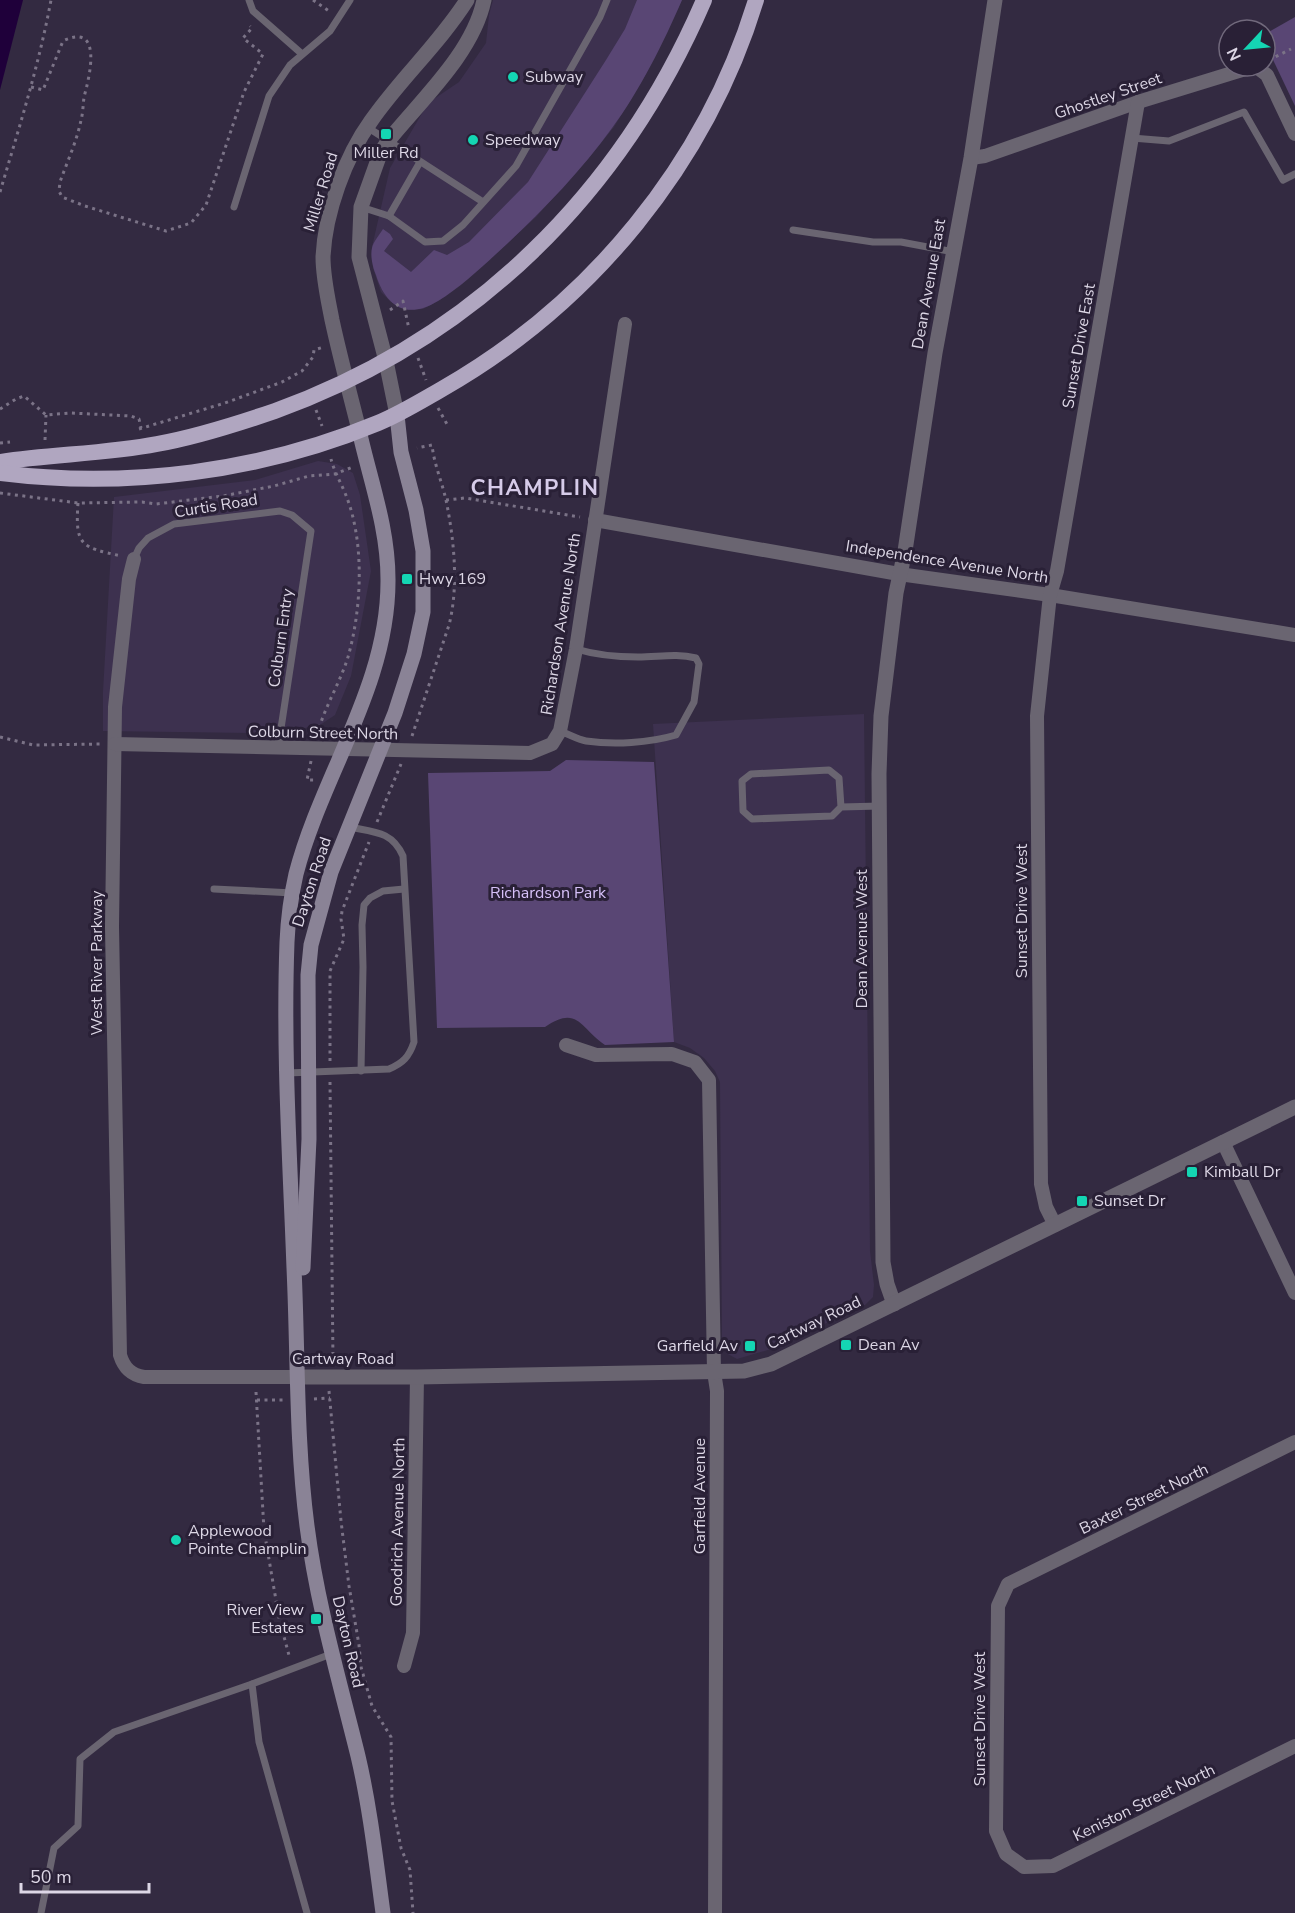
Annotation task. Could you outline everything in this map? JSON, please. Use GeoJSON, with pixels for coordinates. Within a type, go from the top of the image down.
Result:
{"type":"FeatureCollection","features":[{"type":"Feature","properties":{"kind":"highway"},"geometry":{"type":"LineString","coordinates":[[0,462],[89,454],[158,444],[224,428],[311,398],[347,382],[437,329],[495,285],[546,238],[575,207],[645,114],[682,47],[704,0]]}},
{"type":"Feature","properties":{"kind":"highway"},"geometry":{"type":"LineString","coordinates":[[0,472],[40,478],[124,479],[167,476],[275,457],[359,430],[397,415],[471,373],[532,329],[582,284],[628,235],[675,172],[708,116],[733,64],[756,0]]}},
{"type":"Feature","properties":{"kind":"main road","name":"Dayton Road"},"geometry":{"type":"LineString","coordinates":[[298,1377],[309,1139],[308,975],[311,945],[331,872],[382,749],[420,633],[424,593],[423,551],[416,510],[401,452],[397,415]]}},
{"type":"Feature","properties":{"kind":"main road","name":"Dayton Road"},"geometry":{"type":"LineString","coordinates":[[359,430],[382,516],[386,542],[387,606],[377,661],[364,700],[318,812],[297,873],[288,939],[287,1073],[299,1400],[307,1526],[331,1654],[359,1759],[383,1913]]}},
{"type":"Feature","properties":{"kind":"street","name":"Miller Road"},"geometry":{"type":"LineString","coordinates":[[359,430],[327,296],[323,259],[325,239],[339,185],[353,150],[367,127],[467,0]]}},
{"type":"Feature","properties":{"kind":"street"},"geometry":{"type":"LineString","coordinates":[[397,415],[386,361],[359,257],[361,207],[380,154],[388,141],[460,53],[482,14],[484,0]]}},
{"type":"Feature","properties":{"kind":"street","name":"Dean Avenue East"},"geometry":{"type":"LineString","coordinates":[[899,574],[905,551],[935,353],[971,158],[995,0]]}},
{"type":"Feature","properties":{"kind":"street","name":"Ghostley Street"},"geometry":{"type":"LineString","coordinates":[[971,158],[986,156],[1138,102],[1217,78]]}},
{"type":"Feature","properties":{"kind":"street"},"geometry":{"type":"LineString","coordinates":[[1268,78],[1295,134]]}},
{"type":"Feature","properties":{"kind":"street","name":"Sunset Drive East"},"geometry":{"type":"LineString","coordinates":[[1050,595],[1057,571],[1138,102]]}},
{"type":"Feature","properties":{"kind":"street","name":"Richardson Avenue North"},"geometry":{"type":"LineString","coordinates":[[530,753],[552,744],[560,731],[576,649],[625,324]]}},
{"type":"Feature","properties":{"kind":"street","name":"Independence Avenue North"},"geometry":{"type":"LineString","coordinates":[[595,520],[899,574],[1050,595],[1295,635]]}},
{"type":"Feature","properties":{"kind":"street","name":"West River Parkway"},"geometry":{"type":"LineString","coordinates":[[125,1366],[120,1355],[119,1342],[112,939],[115,707],[129,579],[134,559]]}},
{"type":"Feature","properties":{"kind":"street","name":"Dean Avenue West"},"geometry":{"type":"LineString","coordinates":[[894,1304],[883,1262],[880,806],[881,716],[899,574]]}},
{"type":"Feature","properties":{"kind":"street","name":"Sunset Drive West"},"geometry":{"type":"LineString","coordinates":[[1050,595],[1037,716],[1037,771],[1041,1184],[1046,1208],[1055,1226]]}},
{"type":"Feature","properties":{"kind":"street","name":"Colburn Street North"},"geometry":{"type":"LineString","coordinates":[[115,744],[530,753]]}},
{"type":"Feature","properties":{"kind":"street","name":"Garfield Avenue"},"geometry":{"type":"LineString","coordinates":[[566,1045],[596,1055],[672,1054],[695,1062],[709,1080],[714,1372],[717,1391],[716,1913]]}},
{"type":"Feature","properties":{"kind":"street","name":"Cartway Road"},"geometry":{"type":"LineString","coordinates":[[125,1366],[134,1374],[144,1377],[417,1377],[744,1371],[771,1364],[1295,1107]]}},
{"type":"Feature","properties":{"kind":"street"},"geometry":{"type":"LineString","coordinates":[[1223,1142],[1295,1293]]}},
{"type":"Feature","properties":{"kind":"street","name":"Goodrich Avenue North"},"geometry":{"type":"LineString","coordinates":[[404,1666],[413,1633],[417,1377]]}},
{"type":"Feature","properties":{"kind":"street","name":"Baxter Street North"},"geometry":{"type":"LineString","coordinates":[[1008,1584],[1295,1442]]}},
{"type":"Feature","properties":{"kind":"street","name":"Sunset Drive West"},"geometry":{"type":"LineString","coordinates":[[1006,1854],[996,1831],[998,1606],[1008,1584]]}},
{"type":"Feature","properties":{"kind":"street","name":"Keniston Street North"},"geometry":{"type":"LineString","coordinates":[[1006,1854],[1024,1867],[1053,1866],[1295,1746]]}},
{"type":"Feature","properties":{"kind":"lane"},"geometry":{"type":"LineString","coordinates":[[249,0],[253,11],[302,54]]}},
{"type":"Feature","properties":{"kind":"lane"},"geometry":{"type":"LineString","coordinates":[[234,207],[269,96],[290,65],[330,31],[350,0]]}},
{"type":"Feature","properties":{"kind":"lane"},"geometry":{"type":"LineString","coordinates":[[361,207],[388,216],[425,242],[443,241],[463,225],[516,166],[600,17],[607,0]]}},
{"type":"Feature","properties":{"kind":"lane"},"geometry":{"type":"LineString","coordinates":[[1132,138],[1169,141],[1244,111],[1283,180],[1295,174]]}},
{"type":"Feature","properties":{"kind":"lane"},"geometry":{"type":"LineString","coordinates":[[367,127],[483,202]]}},
{"type":"Feature","properties":{"kind":"lane"},"geometry":{"type":"LineString","coordinates":[[388,216],[420,162]]}},
{"type":"Feature","properties":{"kind":"lane"},"geometry":{"type":"LineString","coordinates":[[794,230],[873,242],[901,242],[954,252]]}},
{"type":"Feature","properties":{"kind":"lane","name":"Curtis Road"},"geometry":{"type":"LineString","coordinates":[[134,559],[139,548],[148,538],[174,524],[280,511],[292,515],[311,531]]}},
{"type":"Feature","properties":{"kind":"lane","name":"Colburn Entry"},"geometry":{"type":"LineString","coordinates":[[278,748],[311,531]]}},
{"type":"Feature","properties":{"kind":"lane"},"geometry":{"type":"LineString","coordinates":[[560,731],[584,741],[660,740],[676,735],[694,702],[699,664],[696,658],[681,654],[639,657],[592,653],[576,649]]}},
{"type":"Feature","properties":{"kind":"lane"},"geometry":{"type":"LineString","coordinates":[[841,807],[839,778],[829,770],[751,774],[742,781],[743,811],[752,819],[832,816],[841,807],[880,806]]}},
{"type":"Feature","properties":{"kind":"lane"},"geometry":{"type":"LineString","coordinates":[[287,1073],[389,1069],[400,1065],[410,1055],[414,1042],[403,856],[397,844],[386,835],[349,827]]}},
{"type":"Feature","properties":{"kind":"lane"},"geometry":{"type":"LineString","coordinates":[[214,889],[293,893]]}},
{"type":"Feature","properties":{"kind":"lane"},"geometry":{"type":"LineString","coordinates":[[362,1071],[364,906],[370,898],[383,891],[405,889]]}},
{"type":"Feature","properties":{"kind":"lane"},"geometry":{"type":"LineString","coordinates":[[41,1913],[54,1848],[78,1826],[80,1759],[114,1732],[331,1654]]}},
{"type":"Feature","properties":{"kind":"lane"},"geometry":{"type":"LineString","coordinates":[[252,1684],[259,1742],[308,1913]]}},
{"type":"Feature","properties":{"kind":"path"},"geometry":{"type":"LineString","coordinates":[[0,192],[44,39],[51,0]]}},
{"type":"Feature","properties":{"kind":"path"},"geometry":{"type":"LineString","coordinates":[[313,0],[339,18]]}},
{"type":"Feature","properties":{"kind":"path"},"geometry":{"type":"LineString","coordinates":[[31,87],[43,90],[63,41],[72,37],[81,38],[88,43],[92,54],[90,82],[85,96],[81,122],[59,191],[62,197],[148,227],[166,231],[179,228],[192,223],[206,205],[244,92],[262,54],[243,38],[252,28],[247,21]]}},
{"type":"Feature","properties":{"kind":"path"},"geometry":{"type":"LineString","coordinates":[[1277,56],[1291,50]]}},
{"type":"Feature","properties":{"kind":"path"},"geometry":{"type":"LineString","coordinates":[[0,409],[24,396],[46,415],[93,413],[131,417],[139,419],[141,428],[225,404],[282,382],[302,371],[313,357],[314,350]]}},
{"type":"Feature","properties":{"kind":"path"},"geometry":{"type":"LineString","coordinates":[[302,371],[335,474],[344,492],[352,520],[359,570],[359,596],[348,656],[319,727],[314,749]]}},
{"type":"Feature","properties":{"kind":"path"},"geometry":{"type":"LineString","coordinates":[[45,440],[46,415]]}},
{"type":"Feature","properties":{"kind":"path"},"geometry":{"type":"LineString","coordinates":[[414,729],[452,615],[453,550],[446,500],[432,445]]}},
{"type":"Feature","properties":{"kind":"path"},"geometry":{"type":"LineString","coordinates":[[0,494],[78,503],[142,502],[156,504],[193,501],[274,486],[309,476],[335,474]]}},
{"type":"Feature","properties":{"kind":"path"},"geometry":{"type":"LineString","coordinates":[[446,500],[465,498],[595,520]]}},
{"type":"Feature","properties":{"kind":"path"},"geometry":{"type":"LineString","coordinates":[[78,503],[77,532],[88,547],[134,559]]}},
{"type":"Feature","properties":{"kind":"path"},"geometry":{"type":"LineString","coordinates":[[0,737],[33,745],[115,744]]}},
{"type":"Feature","properties":{"kind":"path"},"geometry":{"type":"LineString","coordinates":[[254,1377],[264,1530],[279,1618],[292,1669]]}},
{"type":"Feature","properties":{"kind":"path"},"geometry":{"type":"LineString","coordinates":[[330,1398],[341,1521],[361,1667],[372,1707],[392,1737],[392,1801],[401,1848],[410,1870],[413,1913]]}},
{"type":"Feature","properties":{"kind":"path"},"geometry":{"type":"LineString","coordinates":[[257,1400],[299,1400]]}},
{"type":"Feature","properties":{"kind":"shaded area"},"geometry":{"type":"Polygon","coordinates":[[[0,0],[23,0],[0,90],[0,0]]]}},
{"type":"Feature","properties":{"kind":"shaded area"},"geometry":{"type":"Polygon","coordinates":[[[493,0],[682,0],[646,74],[614,127],[593,153],[536,217],[489,260],[440,300],[423,309],[409,310],[391,302],[381,292],[373,268],[372,247],[390,168],[428,103],[459,82],[486,43],[493,0]]]}},
{"type":"Feature","properties":{"kind":"shaded area"},"geometry":{"type":"Polygon","coordinates":[[[318,461],[337,464],[353,473],[360,495],[371,571],[351,676],[335,715],[320,725],[251,733],[103,731],[103,692],[114,497],[255,480],[318,461]]]}},
{"type":"Feature","properties":{"kind":"shaded area"},"geometry":{"type":"Polygon","coordinates":[[[864,714],[870,1251],[873,1297],[865,1305],[771,1349],[737,1359],[726,1353],[722,1343],[720,1082],[715,1071],[704,1058],[690,1048],[674,1042],[653,724],[864,714]]]}},
{"type":"Feature","properties":{"kind":"green space"},"geometry":{"type":"Polygon","coordinates":[[[637,0],[682,0],[641,83],[622,114],[588,159],[522,230],[456,288],[427,307],[407,310],[392,302],[380,286],[371,251],[383,229],[393,239],[384,251],[411,272],[434,250],[447,255],[469,242],[528,182],[625,29],[637,0]]]}},
{"type":"Feature","properties":{"kind":"green space"},"geometry":{"type":"Polygon","coordinates":[[[1295,17],[1295,106],[1277,68],[1277,27],[1295,17]]]}},
{"type":"Feature","properties":{"kind":"green space","name":"Richardson Park"},"geometry":{"type":"Polygon","coordinates":[[[566,760],[654,762],[674,1042],[605,1045],[572,1018],[556,1021],[545,1027],[437,1028],[428,773],[550,771],[566,760]]]}},
{"type":"Feature","properties":{"kind":"place","name":"Subway"},"geometry":{"type":"Point","coordinates":[513,77]}},
{"type":"Feature","properties":{"kind":"place","name":"Miller Rd"},"geometry":{"type":"Point","coordinates":[386,134]}},
{"type":"Feature","properties":{"kind":"place","name":"Speedway"},"geometry":{"type":"Point","coordinates":[473,140]}},
{"type":"Feature","properties":{"kind":"place","name":"Hwy 169"},"geometry":{"type":"Point","coordinates":[407,579]}},
{"type":"Feature","properties":{"kind":"place","name":"Kimball Dr"},"geometry":{"type":"Point","coordinates":[1192,1172]}},
{"type":"Feature","properties":{"kind":"place","name":"Sunset Dr"},"geometry":{"type":"Point","coordinates":[1082,1201]}},
{"type":"Feature","properties":{"kind":"place","name":"Dean Av"},"geometry":{"type":"Point","coordinates":[846,1345]}},
{"type":"Feature","properties":{"kind":"place","name":"Garfield Av"},"geometry":{"type":"Point","coordinates":[750,1346]}},
{"type":"Feature","properties":{"kind":"place","name":"Applewood Pointe Champlin"},"geometry":{"type":"Point","coordinates":[176,1540]}},
{"type":"Feature","properties":{"kind":"place","name":"River View Estates"},"geometry":{"type":"Point","coordinates":[316,1619]}},
{"type":"Feature","properties":{"kind":"district","name":"CHAMPLIN"},"geometry":{"type":"Point","coordinates":[535,488]}}]}
